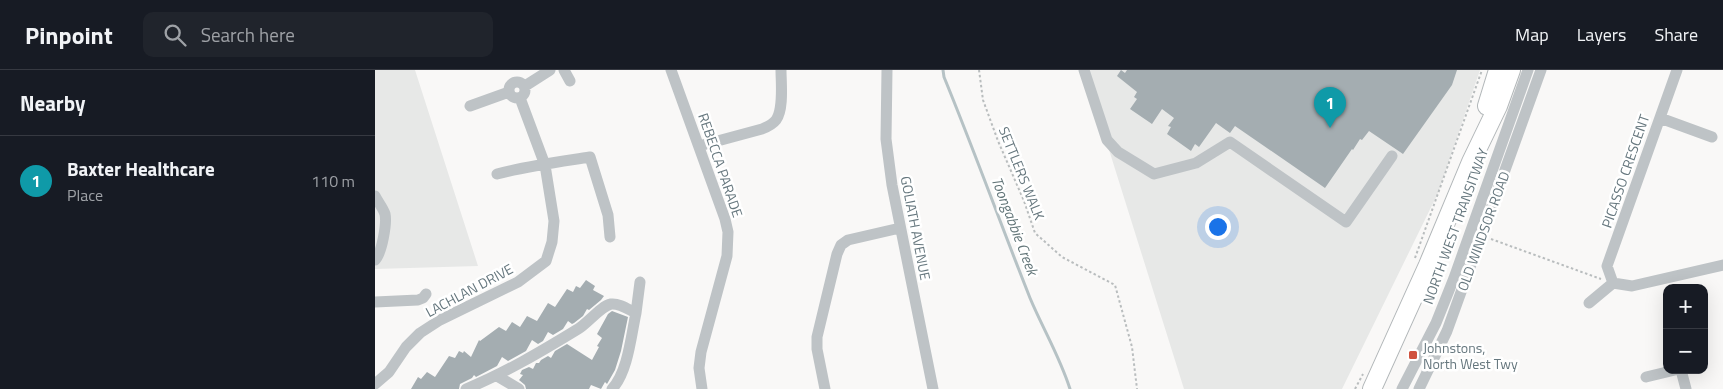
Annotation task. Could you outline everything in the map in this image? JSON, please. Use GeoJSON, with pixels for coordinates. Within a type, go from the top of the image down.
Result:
{"type":"FeatureCollection","features":[{"type":"Feature","properties":{"kind":"highway"},"geometry":{"type":"LineString","coordinates":[[1471,162],[1498,70]]}},
{"type":"Feature","properties":{"kind":"highway"},"geometry":{"type":"LineString","coordinates":[[1372,389],[1428,265],[1471,162],[1498,106],[1511,70]]}},
{"type":"Feature","properties":{"kind":"street"},"geometry":{"type":"LineString","coordinates":[[525,86],[550,70]]}},
{"type":"Feature","properties":{"kind":"street"},"geometry":{"type":"LineString","coordinates":[[564,70],[570,81]]}},
{"type":"Feature","properties":{"kind":"street","name":"REBECCA PARADE"},"geometry":{"type":"LineString","coordinates":[[671,70],[728,232],[727,256],[701,352],[699,368],[702,389]]}},
{"type":"Feature","properties":{"kind":"street"},"geometry":{"type":"LineString","coordinates":[[699,146],[771,125],[777,119],[780,108],[781,70]]}},
{"type":"Feature","properties":{"kind":"street","name":"GOLIATH AVENUE"},"geometry":{"type":"LineString","coordinates":[[887,70],[886,139],[900,228],[933,389]]}},
{"type":"Feature","properties":{"kind":"street"},"geometry":{"type":"LineString","coordinates":[[1084,70],[1107,140],[1118,152],[1154,174],[1196,163],[1229,142],[1346,222],[1392,156]]}},
{"type":"Feature","properties":{"kind":"street","name":"NORTH WEST TRANSITWAY"},"geometry":{"type":"LineString","coordinates":[[1402,389],[1436,323],[1454,278],[1528,70]]}},
{"type":"Feature","properties":{"kind":"street","name":"OLD WINDSOR ROAD"},"geometry":{"type":"LineString","coordinates":[[1419,389],[1447,331],[1541,70]]}},
{"type":"Feature","properties":{"kind":"street","name":"PICASSO CRESCENT"},"geometry":{"type":"LineString","coordinates":[[1613,283],[1607,266],[1677,70]]}},
{"type":"Feature","properties":{"kind":"street"},"geometry":{"type":"LineString","coordinates":[[516,81],[525,86],[525,93],[520,98],[513,97],[509,92],[510,85],[516,81]]}},
{"type":"Feature","properties":{"kind":"street"},"geometry":{"type":"LineString","coordinates":[[470,106],[509,92]]}},
{"type":"Feature","properties":{"kind":"street","name":"LACHLAN DRIVE"},"geometry":{"type":"LineString","coordinates":[[376,381],[389,372],[406,347],[420,333],[440,320],[518,282],[546,261],[552,242],[554,221],[545,165],[520,98]]}},
{"type":"Feature","properties":{"kind":"street"},"geometry":{"type":"LineString","coordinates":[[1660,118],[1712,137]]}},
{"type":"Feature","properties":{"kind":"street"},"geometry":{"type":"LineString","coordinates":[[497,174],[523,167],[590,157],[607,215],[610,237]]}},
{"type":"Feature","properties":{"kind":"street"},"geometry":{"type":"LineString","coordinates":[[375,196],[383,210],[385,222],[379,254],[375,260]]}},
{"type":"Feature","properties":{"kind":"street"},"geometry":{"type":"LineString","coordinates":[[825,389],[817,349],[817,337],[837,254],[841,245],[855,238],[900,228]]}},
{"type":"Feature","properties":{"kind":"street"},"geometry":{"type":"LineString","coordinates":[[1589,303],[1613,283],[1631,286],[1723,265]]}},
{"type":"Feature","properties":{"kind":"street"},"geometry":{"type":"LineString","coordinates":[[612,389],[617,383],[624,366],[636,313],[640,282]]}},
{"type":"Feature","properties":{"kind":"street"},"geometry":{"type":"LineString","coordinates":[[375,302],[418,300],[426,294]]}},
{"type":"Feature","properties":{"kind":"street"},"geometry":{"type":"LineString","coordinates":[[466,389],[497,376],[578,329],[607,306],[617,304],[636,313]]}},
{"type":"Feature","properties":{"kind":"street"},"geometry":{"type":"LineString","coordinates":[[1646,377],[1663,373]]}},
{"type":"Feature","properties":{"kind":"street"},"geometry":{"type":"LineString","coordinates":[[1682,374],[1686,389]]}},
{"type":"Feature","properties":{"kind":"street"},"geometry":{"type":"LineString","coordinates":[[497,376],[519,389]]}},
{"type":"Feature","properties":{"kind":"path","name":"SETTLERS WALK"},"geometry":{"type":"LineString","coordinates":[[979,70],[983,100],[1035,233],[1062,257],[1115,286],[1132,347],[1137,389]]}},
{"type":"Feature","properties":{"kind":"path"},"geometry":{"type":"LineString","coordinates":[[1438,193],[1483,70]]}},
{"type":"Feature","properties":{"kind":"path"},"geometry":{"type":"LineString","coordinates":[[1481,235],[1613,283]]}},
{"type":"Feature","properties":{"kind":"shaded area"},"geometry":{"type":"Polygon","coordinates":[[[375,70],[415,70],[478,266],[375,269],[375,70]]]}},
{"type":"Feature","properties":{"kind":"shaded area"},"geometry":{"type":"Polygon","coordinates":[[[1084,70],[1480,70],[1438,193],[1342,389],[1184,389],[1084,70]]]}},
{"type":"Feature","properties":{"kind":"building"},"geometry":{"type":"Polygon","coordinates":[[[1121,70],[1125,73],[1127,70],[1457,70],[1452,85],[1403,154],[1369,131],[1352,149],[1325,188],[1235,126],[1230,133],[1216,123],[1199,147],[1195,144],[1191,151],[1167,134],[1171,127],[1168,126],[1174,118],[1162,109],[1152,124],[1130,109],[1137,99],[1134,97],[1137,92],[1117,76],[1121,70]]]}},
{"type":"Feature","properties":{"kind":"building"},"geometry":{"type":"Polygon","coordinates":[[[586,280],[595,286],[593,290],[604,296],[589,310],[587,309],[583,316],[574,323],[572,324],[568,321],[563,329],[553,335],[548,332],[543,341],[538,344],[532,340],[526,351],[508,361],[502,357],[497,366],[476,377],[474,375],[460,384],[459,389],[411,389],[418,377],[421,379],[427,372],[435,377],[449,356],[455,358],[459,351],[463,353],[464,351],[471,357],[479,340],[499,327],[506,331],[512,322],[520,327],[527,316],[537,321],[548,303],[555,307],[567,289],[573,292],[576,286],[580,288],[586,280]]]}},
{"type":"Feature","properties":{"kind":"building"},"geometry":{"type":"Polygon","coordinates":[[[612,311],[628,317],[621,351],[615,370],[607,384],[605,382],[601,389],[591,385],[589,389],[526,389],[525,385],[519,380],[523,375],[520,374],[522,370],[529,367],[533,369],[536,363],[539,363],[548,356],[551,358],[555,351],[567,344],[592,360],[602,338],[597,334],[608,314],[612,311]]]}},
{"type":"Feature","properties":{"kind":"waterway","name":"Toongabbie Creek"},"geometry":{"type":"LineString","coordinates":[[943,70],[944,77],[1030,298],[1070,389]]}},
{"type":"Feature","properties":{"kind":"place","name":"Baxter Healthcare"},"geometry":{"type":"Point","coordinates":[1330,128]}},
{"type":"Feature","properties":{"kind":"place","name":"Johnstons, North West Twy"},"geometry":{"type":"Point","coordinates":[1413,355]}}]}
